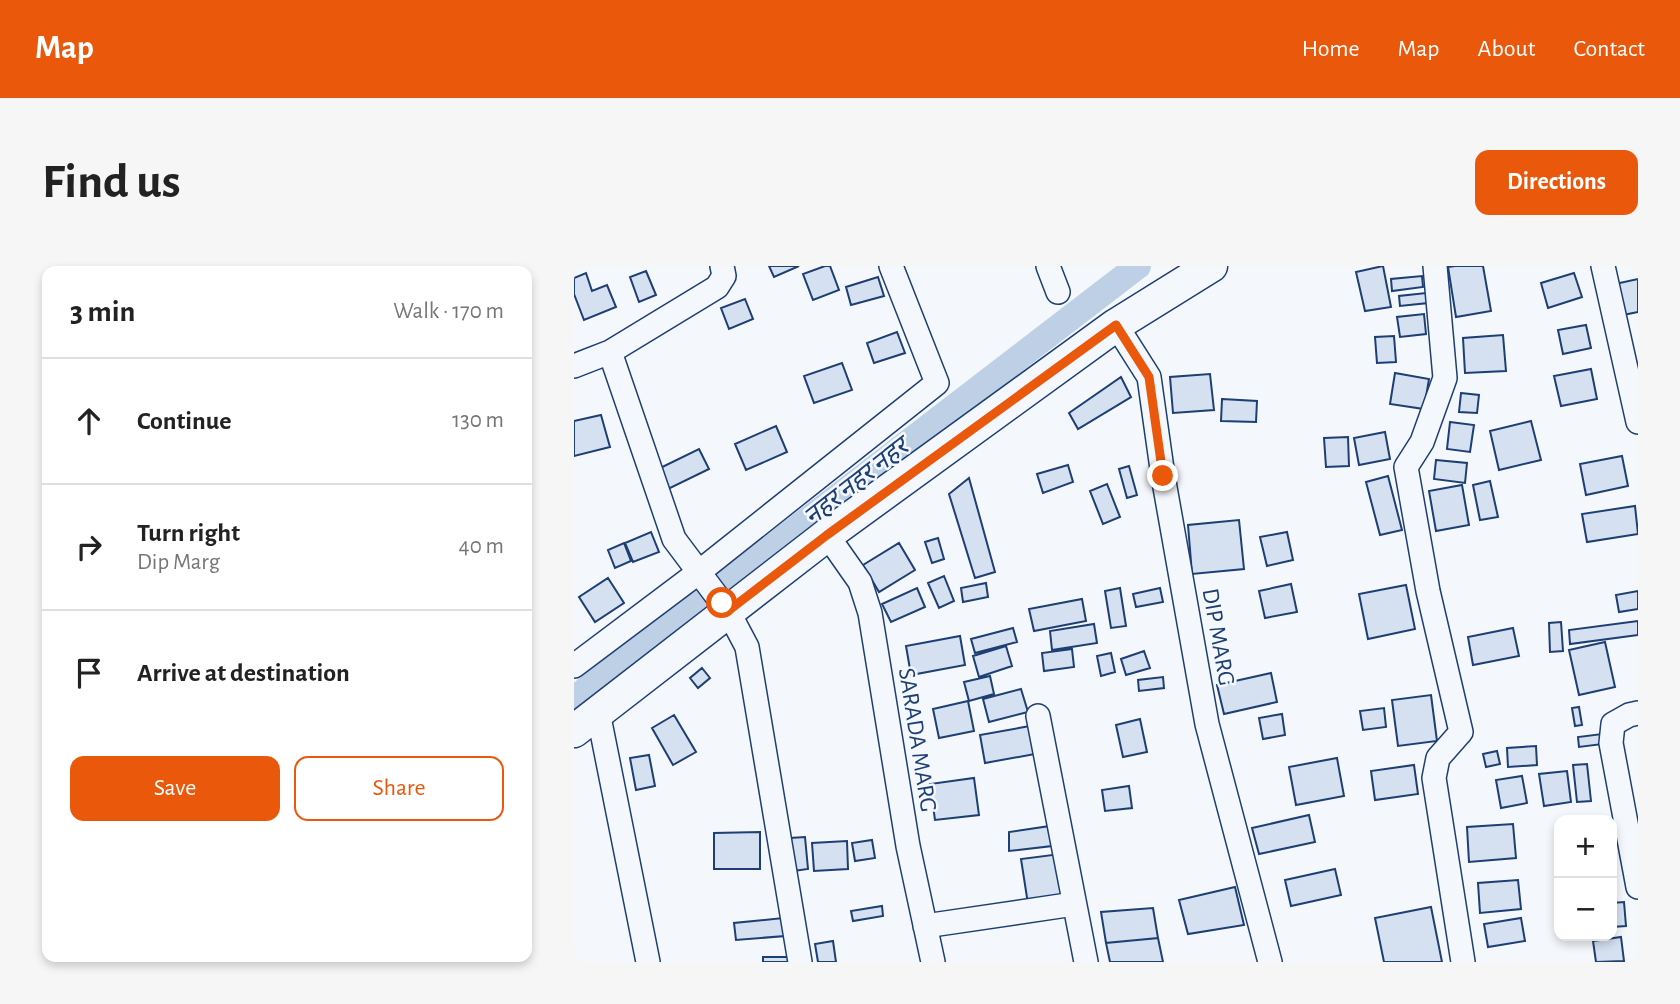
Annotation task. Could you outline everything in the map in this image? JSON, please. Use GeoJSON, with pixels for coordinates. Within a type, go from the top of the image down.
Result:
{"type":"FeatureCollection","features":[{"type":"Feature","properties":{"kind":"main road"},"geometry":{"type":"LineString","coordinates":[[586,722],[725,607],[1116,325],[1211,266]]}},
{"type":"Feature","properties":{"kind":"street"},"geometry":{"type":"LineString","coordinates":[[574,366],[610,352],[718,287],[724,276],[722,266]]}},
{"type":"Feature","properties":{"kind":"street"},"geometry":{"type":"LineString","coordinates":[[574,666],[701,575],[937,383],[891,266]]}},
{"type":"Feature","properties":{"kind":"street"},"geometry":{"type":"LineString","coordinates":[[1048,266],[1058,292]]}},
{"type":"Feature","properties":{"kind":"street"},"geometry":{"type":"LineString","coordinates":[[1435,266],[1445,378],[1422,442],[1406,467],[1428,591],[1461,732],[1438,758],[1434,778],[1463,962]]}},
{"type":"Feature","properties":{"kind":"street"},"geometry":{"type":"LineString","coordinates":[[1603,266],[1638,422]]}},
{"type":"Feature","properties":{"kind":"street","name":"DIP MARG"},"geometry":{"type":"LineString","coordinates":[[1116,325],[1149,377],[1163,476],[1207,724],[1270,962]]}},
{"type":"Feature","properties":{"kind":"street"},"geometry":{"type":"LineString","coordinates":[[610,352],[674,539],[725,607],[747,647],[800,962]]}},
{"type":"Feature","properties":{"kind":"street","name":"SARADA MARG"},"geometry":{"type":"LineString","coordinates":[[827,535],[860,582],[870,613],[908,846],[933,962]]}},
{"type":"Feature","properties":{"kind":"street"},"geometry":{"type":"LineString","coordinates":[[1638,713],[1613,724],[1611,743],[1632,827],[1638,887]]}},
{"type":"Feature","properties":{"kind":"street"},"geometry":{"type":"LineString","coordinates":[[1038,716],[1086,962]]}},
{"type":"Feature","properties":{"kind":"street"},"geometry":{"type":"LineString","coordinates":[[586,722],[649,962]]}},
{"type":"Feature","properties":{"kind":"street"},"geometry":{"type":"LineString","coordinates":[[925,926],[1074,904]]}},
{"type":"Feature","properties":{"kind":"building"},"geometry":{"type":"Polygon","coordinates":[[[769,266],[799,266],[774,277],[769,266]]]}},
{"type":"Feature","properties":{"kind":"building"},"geometry":{"type":"Polygon","coordinates":[[[830,266],[839,290],[813,300],[803,274],[830,266]]]}},
{"type":"Feature","properties":{"kind":"building"},"geometry":{"type":"Polygon","coordinates":[[[1383,266],[1391,307],[1365,311],[1356,272],[1383,266]]]}},
{"type":"Feature","properties":{"kind":"building"},"geometry":{"type":"Polygon","coordinates":[[[1483,266],[1491,311],[1456,317],[1448,267],[1483,266]]]}},
{"type":"Feature","properties":{"kind":"building"},"geometry":{"type":"Polygon","coordinates":[[[646,271],[656,295],[639,302],[630,277],[646,271]]]}},
{"type":"Feature","properties":{"kind":"building"},"geometry":{"type":"Polygon","coordinates":[[[586,273],[592,291],[607,285],[616,307],[584,320],[574,294],[574,278],[586,273]]]}},
{"type":"Feature","properties":{"kind":"building"},"geometry":{"type":"Polygon","coordinates":[[[1574,273],[1582,297],[1548,308],[1541,283],[1574,273]]]}},
{"type":"Feature","properties":{"kind":"building"},"geometry":{"type":"Polygon","coordinates":[[[1422,276],[1423,287],[1392,291],[1391,279],[1422,276]]]}},
{"type":"Feature","properties":{"kind":"building"},"geometry":{"type":"Polygon","coordinates":[[[878,277],[884,296],[851,305],[846,287],[878,277]]]}},
{"type":"Feature","properties":{"kind":"building"},"geometry":{"type":"Polygon","coordinates":[[[1638,279],[1638,312],[1623,315],[1615,284],[1638,279]]]}},
{"type":"Feature","properties":{"kind":"building"},"geometry":{"type":"Polygon","coordinates":[[[1426,293],[1428,303],[1400,306],[1399,296],[1426,293]]]}},
{"type":"Feature","properties":{"kind":"building"},"geometry":{"type":"Polygon","coordinates":[[[745,299],[753,319],[729,329],[721,308],[745,299]]]}},
{"type":"Feature","properties":{"kind":"building"},"geometry":{"type":"Polygon","coordinates":[[[1424,314],[1426,334],[1400,337],[1397,317],[1424,314]]]}},
{"type":"Feature","properties":{"kind":"building"},"geometry":{"type":"Polygon","coordinates":[[[1586,325],[1591,348],[1563,354],[1558,330],[1586,325]]]}},
{"type":"Feature","properties":{"kind":"building"},"geometry":{"type":"Polygon","coordinates":[[[897,332],[905,353],[874,363],[867,343],[897,332]]]}},
{"type":"Feature","properties":{"kind":"building"},"geometry":{"type":"Polygon","coordinates":[[[1503,335],[1506,371],[1465,373],[1463,338],[1503,335]]]}},
{"type":"Feature","properties":{"kind":"building"},"geometry":{"type":"Polygon","coordinates":[[[1394,336],[1396,362],[1377,363],[1375,337],[1394,336]]]}},
{"type":"Feature","properties":{"kind":"building"},"geometry":{"type":"Polygon","coordinates":[[[842,363],[852,390],[814,403],[804,376],[842,363]]]}},
{"type":"Feature","properties":{"kind":"building"},"geometry":{"type":"Polygon","coordinates":[[[1591,369],[1597,399],[1561,406],[1554,376],[1591,369]]]}},
{"type":"Feature","properties":{"kind":"building"},"geometry":{"type":"Polygon","coordinates":[[[1395,373],[1429,379],[1424,409],[1390,404],[1395,373]]]}},
{"type":"Feature","properties":{"kind":"building"},"geometry":{"type":"Polygon","coordinates":[[[1210,374],[1214,410],[1173,413],[1170,377],[1210,374]]]}},
{"type":"Feature","properties":{"kind":"building"},"geometry":{"type":"Polygon","coordinates":[[[1121,377],[1131,397],[1078,429],[1069,413],[1121,377]]]}},
{"type":"Feature","properties":{"kind":"building"},"geometry":{"type":"Polygon","coordinates":[[[1461,393],[1479,395],[1477,413],[1459,412],[1461,393]]]}},
{"type":"Feature","properties":{"kind":"building"},"geometry":{"type":"Polygon","coordinates":[[[1222,399],[1257,401],[1256,422],[1221,421],[1222,399]]]}},
{"type":"Feature","properties":{"kind":"building"},"geometry":{"type":"Polygon","coordinates":[[[601,415],[610,447],[574,456],[574,421],[601,415]]]}},
{"type":"Feature","properties":{"kind":"building"},"geometry":{"type":"Polygon","coordinates":[[[1531,421],[1541,460],[1499,470],[1490,431],[1531,421]]]}},
{"type":"Feature","properties":{"kind":"building"},"geometry":{"type":"Polygon","coordinates":[[[1450,422],[1474,425],[1470,452],[1447,449],[1450,422]]]}},
{"type":"Feature","properties":{"kind":"building"},"geometry":{"type":"Polygon","coordinates":[[[776,426],[787,452],[746,470],[735,444],[776,426]]]}},
{"type":"Feature","properties":{"kind":"building"},"geometry":{"type":"Polygon","coordinates":[[[1385,432],[1390,459],[1359,465],[1354,438],[1385,432]]]}},
{"type":"Feature","properties":{"kind":"building"},"geometry":{"type":"Polygon","coordinates":[[[1348,437],[1349,466],[1326,467],[1324,438],[1348,437]]]}},
{"type":"Feature","properties":{"kind":"building"},"geometry":{"type":"Polygon","coordinates":[[[699,449],[709,469],[664,491],[654,471],[699,449]]]}},
{"type":"Feature","properties":{"kind":"building"},"geometry":{"type":"Polygon","coordinates":[[[1622,456],[1628,486],[1586,495],[1580,464],[1622,456]]]}},
{"type":"Feature","properties":{"kind":"building"},"geometry":{"type":"Polygon","coordinates":[[[1436,460],[1467,463],[1465,483],[1434,479],[1436,460]]]}},
{"type":"Feature","properties":{"kind":"building"},"geometry":{"type":"Polygon","coordinates":[[[1068,465],[1073,482],[1043,493],[1037,474],[1068,465]]]}},
{"type":"Feature","properties":{"kind":"building"},"geometry":{"type":"Polygon","coordinates":[[[1129,466],[1137,495],[1127,498],[1119,469],[1129,466]]]}},
{"type":"Feature","properties":{"kind":"building"},"geometry":{"type":"Polygon","coordinates":[[[1388,476],[1402,530],[1380,535],[1366,482],[1388,476]]]}},
{"type":"Feature","properties":{"kind":"building"},"geometry":{"type":"Polygon","coordinates":[[[969,478],[995,572],[975,578],[949,494],[969,478]]]}},
{"type":"Feature","properties":{"kind":"building"},"geometry":{"type":"Polygon","coordinates":[[[1490,481],[1498,517],[1480,520],[1473,485],[1490,481]]]}},
{"type":"Feature","properties":{"kind":"building"},"geometry":{"type":"Polygon","coordinates":[[[1107,484],[1120,517],[1103,524],[1090,491],[1107,484]]]}},
{"type":"Feature","properties":{"kind":"building"},"geometry":{"type":"Polygon","coordinates":[[[1462,485],[1469,525],[1436,531],[1429,491],[1462,485]]]}},
{"type":"Feature","properties":{"kind":"building"},"geometry":{"type":"Polygon","coordinates":[[[1635,506],[1638,534],[1587,542],[1582,514],[1635,506]]]}},
{"type":"Feature","properties":{"kind":"building"},"geometry":{"type":"Polygon","coordinates":[[[1239,520],[1244,569],[1192,574],[1188,525],[1239,520]]]}},
{"type":"Feature","properties":{"kind":"building"},"geometry":{"type":"Polygon","coordinates":[[[651,532],[659,552],[633,562],[625,543],[651,532]]]}},
{"type":"Feature","properties":{"kind":"building"},"geometry":{"type":"Polygon","coordinates":[[[1287,532],[1293,560],[1267,566],[1260,537],[1287,532]]]}},
{"type":"Feature","properties":{"kind":"building"},"geometry":{"type":"Polygon","coordinates":[[[938,538],[944,559],[932,563],[925,542],[938,538]]]}},
{"type":"Feature","properties":{"kind":"building"},"geometry":{"type":"Polygon","coordinates":[[[624,543],[631,561],[615,568],[608,550],[624,543]]]}},
{"type":"Feature","properties":{"kind":"building"},"geometry":{"type":"Polygon","coordinates":[[[899,543],[915,570],[879,592],[863,565],[899,543]]]}},
{"type":"Feature","properties":{"kind":"building"},"geometry":{"type":"Polygon","coordinates":[[[944,576],[954,601],[939,608],[928,583],[944,576]]]}},
{"type":"Feature","properties":{"kind":"building"},"geometry":{"type":"Polygon","coordinates":[[[608,578],[624,603],[595,622],[579,597],[608,578]]]}},
{"type":"Feature","properties":{"kind":"building"},"geometry":{"type":"Polygon","coordinates":[[[986,583],[988,597],[963,602],[961,588],[986,583]]]}},
{"type":"Feature","properties":{"kind":"building"},"geometry":{"type":"Polygon","coordinates":[[[1291,584],[1297,612],[1265,618],[1259,591],[1291,584]]]}},
{"type":"Feature","properties":{"kind":"building"},"geometry":{"type":"Polygon","coordinates":[[[1406,585],[1415,629],[1368,639],[1359,594],[1406,585]]]}},
{"type":"Feature","properties":{"kind":"building"},"geometry":{"type":"Polygon","coordinates":[[[917,588],[925,607],[891,622],[882,604],[917,588]]]}},
{"type":"Feature","properties":{"kind":"building"},"geometry":{"type":"Polygon","coordinates":[[[1120,588],[1126,626],[1111,628],[1105,591],[1120,588]]]}},
{"type":"Feature","properties":{"kind":"building"},"geometry":{"type":"Polygon","coordinates":[[[1160,588],[1163,602],[1136,607],[1133,594],[1160,588]]]}},
{"type":"Feature","properties":{"kind":"building"},"geometry":{"type":"Polygon","coordinates":[[[1638,591],[1638,609],[1619,612],[1616,595],[1638,591]]]}},
{"type":"Feature","properties":{"kind":"building"},"geometry":{"type":"Polygon","coordinates":[[[1082,599],[1086,621],[1034,631],[1029,609],[1082,599]]]}},
{"type":"Feature","properties":{"kind":"building"},"geometry":{"type":"Polygon","coordinates":[[[1638,621],[1638,635],[1570,644],[1569,630],[1638,621]]]}},
{"type":"Feature","properties":{"kind":"building"},"geometry":{"type":"Polygon","coordinates":[[[1561,622],[1563,651],[1550,652],[1549,623],[1561,622]]]}},
{"type":"Feature","properties":{"kind":"building"},"geometry":{"type":"Polygon","coordinates":[[[1094,624],[1097,643],[1052,650],[1050,631],[1094,624]]]}},
{"type":"Feature","properties":{"kind":"building"},"geometry":{"type":"Polygon","coordinates":[[[1013,628],[1017,642],[975,653],[971,639],[1013,628]]]}},
{"type":"Feature","properties":{"kind":"building"},"geometry":{"type":"Polygon","coordinates":[[[1513,628],[1519,656],[1473,665],[1468,637],[1513,628]]]}},
{"type":"Feature","properties":{"kind":"building"},"geometry":{"type":"Polygon","coordinates":[[[960,636],[965,665],[911,675],[906,646],[960,636]]]}},
{"type":"Feature","properties":{"kind":"building"},"geometry":{"type":"Polygon","coordinates":[[[1605,642],[1615,687],[1579,695],[1569,650],[1605,642]]]}},
{"type":"Feature","properties":{"kind":"building"},"geometry":{"type":"Polygon","coordinates":[[[1006,646],[1012,666],[979,677],[973,656],[1006,646]]]}},
{"type":"Feature","properties":{"kind":"building"},"geometry":{"type":"Polygon","coordinates":[[[1072,649],[1074,667],[1044,671],[1042,653],[1072,649]]]}},
{"type":"Feature","properties":{"kind":"building"},"geometry":{"type":"Polygon","coordinates":[[[1144,651],[1150,668],[1126,675],[1121,659],[1144,651]]]}},
{"type":"Feature","properties":{"kind":"building"},"geometry":{"type":"Polygon","coordinates":[[[1111,653],[1115,672],[1101,676],[1097,656],[1111,653]]]}},
{"type":"Feature","properties":{"kind":"building"},"geometry":{"type":"Polygon","coordinates":[[[702,668],[710,678],[698,688],[690,678],[702,668]]]}},
{"type":"Feature","properties":{"kind":"building"},"geometry":{"type":"Polygon","coordinates":[[[1271,673],[1277,702],[1224,714],[1217,685],[1271,673]]]}},
{"type":"Feature","properties":{"kind":"building"},"geometry":{"type":"Polygon","coordinates":[[[990,676],[994,694],[969,701],[964,682],[990,676]]]}},
{"type":"Feature","properties":{"kind":"building"},"geometry":{"type":"Polygon","coordinates":[[[1163,677],[1164,688],[1139,691],[1138,680],[1163,677]]]}},
{"type":"Feature","properties":{"kind":"building"},"geometry":{"type":"Polygon","coordinates":[[[1021,689],[1028,712],[989,722],[983,699],[1021,689]]]}},
{"type":"Feature","properties":{"kind":"building"},"geometry":{"type":"Polygon","coordinates":[[[1431,695],[1437,741],[1398,746],[1392,700],[1431,695]]]}},
{"type":"Feature","properties":{"kind":"building"},"geometry":{"type":"Polygon","coordinates":[[[968,701],[974,731],[939,738],[933,709],[968,701]]]}},
{"type":"Feature","properties":{"kind":"building"},"geometry":{"type":"Polygon","coordinates":[[[1579,707],[1582,725],[1575,726],[1572,708],[1579,707]]]}},
{"type":"Feature","properties":{"kind":"building"},"geometry":{"type":"Polygon","coordinates":[[[1384,708],[1386,727],[1363,730],[1360,711],[1384,708]]]}},
{"type":"Feature","properties":{"kind":"building"},"geometry":{"type":"Polygon","coordinates":[[[1282,714],[1285,735],[1263,739],[1259,718],[1282,714]]]}},
{"type":"Feature","properties":{"kind":"building"},"geometry":{"type":"Polygon","coordinates":[[[674,715],[696,752],[673,765],[652,728],[674,715]]]}},
{"type":"Feature","properties":{"kind":"building"},"geometry":{"type":"Polygon","coordinates":[[[1140,719],[1147,752],[1123,757],[1116,725],[1140,719]]]}},
{"type":"Feature","properties":{"kind":"building"},"geometry":{"type":"Polygon","coordinates":[[[1030,726],[1035,754],[985,763],[980,735],[1030,726]]]}},
{"type":"Feature","properties":{"kind":"building"},"geometry":{"type":"Polygon","coordinates":[[[1602,734],[1603,744],[1579,747],[1578,737],[1602,734]]]}},
{"type":"Feature","properties":{"kind":"building"},"geometry":{"type":"Polygon","coordinates":[[[1536,746],[1537,765],[1508,767],[1507,748],[1536,746]]]}},
{"type":"Feature","properties":{"kind":"building"},"geometry":{"type":"Polygon","coordinates":[[[1497,751],[1500,764],[1486,767],[1483,754],[1497,751]]]}},
{"type":"Feature","properties":{"kind":"building"},"geometry":{"type":"Polygon","coordinates":[[[649,755],[655,786],[636,790],[630,758],[649,755]]]}},
{"type":"Feature","properties":{"kind":"building"},"geometry":{"type":"Polygon","coordinates":[[[1337,758],[1344,796],[1296,805],[1289,767],[1337,758]]]}},
{"type":"Feature","properties":{"kind":"building"},"geometry":{"type":"Polygon","coordinates":[[[1587,764],[1591,801],[1577,802],[1573,765],[1587,764]]]}},
{"type":"Feature","properties":{"kind":"building"},"geometry":{"type":"Polygon","coordinates":[[[1414,765],[1418,794],[1375,800],[1371,771],[1414,765]]]}},
{"type":"Feature","properties":{"kind":"building"},"geometry":{"type":"Polygon","coordinates":[[[1567,771],[1571,802],[1544,806],[1539,774],[1567,771]]]}},
{"type":"Feature","properties":{"kind":"building"},"geometry":{"type":"Polygon","coordinates":[[[1522,776],[1527,803],[1501,808],[1496,780],[1522,776]]]}},
{"type":"Feature","properties":{"kind":"building"},"geometry":{"type":"Polygon","coordinates":[[[974,778],[979,815],[935,820],[930,784],[974,778]]]}},
{"type":"Feature","properties":{"kind":"building"},"geometry":{"type":"Polygon","coordinates":[[[1129,786],[1132,808],[1105,811],[1102,790],[1129,786]]]}},
{"type":"Feature","properties":{"kind":"building"},"geometry":{"type":"Polygon","coordinates":[[[1309,815],[1315,842],[1259,854],[1252,828],[1309,815]]]}},
{"type":"Feature","properties":{"kind":"building"},"geometry":{"type":"Polygon","coordinates":[[[1513,824],[1516,858],[1469,862],[1467,827],[1513,824]]]}},
{"type":"Feature","properties":{"kind":"building"},"geometry":{"type":"Polygon","coordinates":[[[1050,826],[1052,846],[1009,851],[1009,832],[1050,826]]]}},
{"type":"Feature","properties":{"kind":"building"},"geometry":{"type":"Polygon","coordinates":[[[760,832],[760,869],[714,869],[714,833],[760,832]]]}},
{"type":"Feature","properties":{"kind":"building"},"geometry":{"type":"Polygon","coordinates":[[[805,837],[808,869],[793,871],[790,838],[805,837]]]}},
{"type":"Feature","properties":{"kind":"building"},"geometry":{"type":"Polygon","coordinates":[[[872,840],[875,858],[855,861],[852,843],[872,840]]]}},
{"type":"Feature","properties":{"kind":"building"},"geometry":{"type":"Polygon","coordinates":[[[847,841],[848,869],[814,871],[812,843],[847,841]]]}},
{"type":"Feature","properties":{"kind":"building"},"geometry":{"type":"Polygon","coordinates":[[[1060,854],[1067,898],[1028,904],[1021,859],[1060,854]]]}},
{"type":"Feature","properties":{"kind":"building"},"geometry":{"type":"Polygon","coordinates":[[[1335,869],[1341,895],[1291,906],[1285,880],[1335,869]]]}},
{"type":"Feature","properties":{"kind":"building"},"geometry":{"type":"Polygon","coordinates":[[[1518,880],[1521,909],[1480,913],[1478,883],[1518,880]]]}},
{"type":"Feature","properties":{"kind":"building"},"geometry":{"type":"Polygon","coordinates":[[[1235,887],[1244,925],[1188,934],[1179,900],[1235,887]]]}},
{"type":"Feature","properties":{"kind":"building"},"geometry":{"type":"Polygon","coordinates":[[[1624,902],[1626,926],[1617,927],[1617,903],[1624,902]]]}},
{"type":"Feature","properties":{"kind":"building"},"geometry":{"type":"Polygon","coordinates":[[[882,906],[883,916],[853,921],[851,911],[882,906]]]}},
{"type":"Feature","properties":{"kind":"building"},"geometry":{"type":"Polygon","coordinates":[[[1431,907],[1442,962],[1384,962],[1375,918],[1431,907]]]}},
{"type":"Feature","properties":{"kind":"building"},"geometry":{"type":"Polygon","coordinates":[[[1153,908],[1158,938],[1106,943],[1101,912],[1153,908]]]}},
{"type":"Feature","properties":{"kind":"building"},"geometry":{"type":"Polygon","coordinates":[[[783,918],[785,936],[736,940],[734,923],[783,918]]]}},
{"type":"Feature","properties":{"kind":"building"},"geometry":{"type":"Polygon","coordinates":[[[1521,918],[1525,941],[1488,947],[1484,924],[1521,918]]]}},
{"type":"Feature","properties":{"kind":"building"},"geometry":{"type":"Polygon","coordinates":[[[1621,937],[1624,961],[1596,962],[1593,941],[1617,941],[1617,938],[1621,937]]]}},
{"type":"Feature","properties":{"kind":"building"},"geometry":{"type":"Polygon","coordinates":[[[1158,938],[1163,962],[1110,962],[1106,943],[1158,938]]]}},
{"type":"Feature","properties":{"kind":"building"},"geometry":{"type":"Polygon","coordinates":[[[833,941],[836,962],[818,962],[815,944],[833,941]]]}},
{"type":"Feature","properties":{"kind":"building"},"geometry":{"type":"Polygon","coordinates":[[[763,957],[791,957],[791,962],[763,962],[763,957]]]}},
{"type":"Feature","properties":{"kind":"waterway","name":"नहर नहर नहर"},"geometry":{"type":"LineString","coordinates":[[574,699],[1138,266]]}},
{"type":"Feature","properties":{"kind":"route"},"geometry":{"type":"LineString","coordinates":[[722,603],[728,611],[827,535],[1116,325],[1149,377],[1163,476]]}}]}
